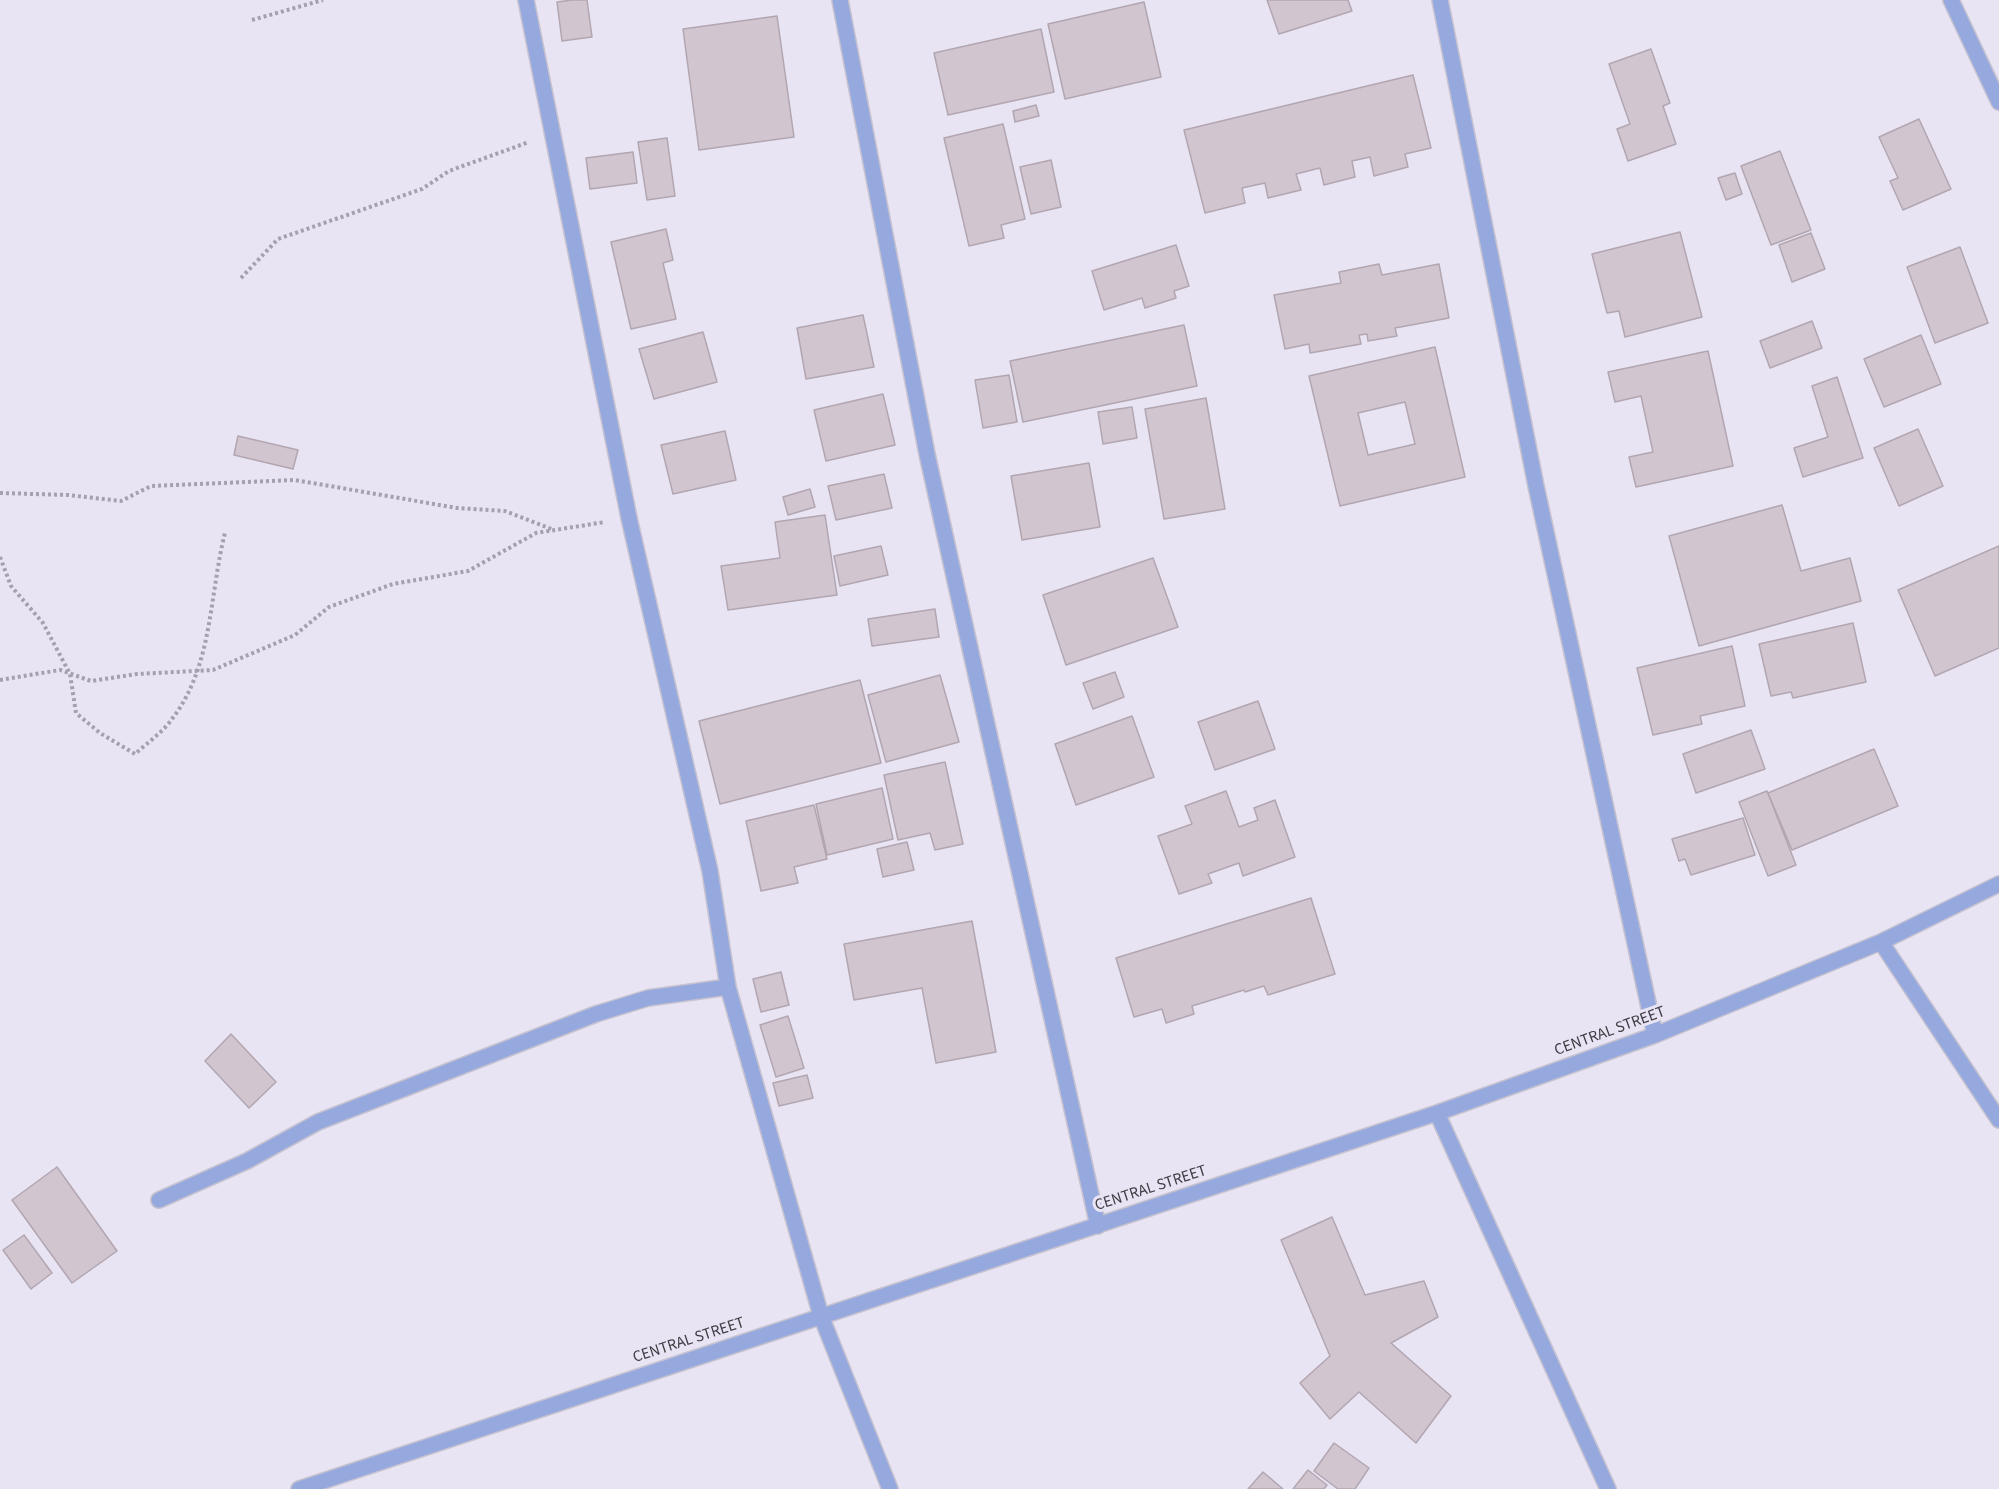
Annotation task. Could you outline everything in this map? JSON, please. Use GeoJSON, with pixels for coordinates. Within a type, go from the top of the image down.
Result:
{"type":"FeatureCollection","features":[{"type":"Feature","properties":{"kind":"street"},"geometry":{"type":"LineString","coordinates":[[526,0],[629,518],[710,871],[728,987],[821,1316],[890,1489]]}},
{"type":"Feature","properties":{"kind":"street"},"geometry":{"type":"LineString","coordinates":[[840,0],[927,454],[1098,1226]]}},
{"type":"Feature","properties":{"kind":"street"},"geometry":{"type":"LineString","coordinates":[[1440,0],[1536,486],[1655,1035]]}},
{"type":"Feature","properties":{"kind":"street"},"geometry":{"type":"LineString","coordinates":[[1951,0],[1999,102]]}},
{"type":"Feature","properties":{"kind":"street","name":"CENTRAL STREET"},"geometry":{"type":"LineString","coordinates":[[299,1489],[1437,1113],[1655,1035],[1881,942],[1999,884]]}},
{"type":"Feature","properties":{"kind":"street"},"geometry":{"type":"LineString","coordinates":[[1881,942],[1999,1120]]}},
{"type":"Feature","properties":{"kind":"street"},"geometry":{"type":"LineString","coordinates":[[159,1200],[247,1161],[318,1122],[596,1014],[648,998],[728,987]]}},
{"type":"Feature","properties":{"kind":"street"},"geometry":{"type":"LineString","coordinates":[[1437,1113],[1608,1489]]}},
{"type":"Feature","properties":{"kind":"path"},"geometry":{"type":"LineString","coordinates":[[252,20],[323,0]]}},
{"type":"Feature","properties":{"kind":"path"},"geometry":{"type":"LineString","coordinates":[[241,278],[278,238],[422,189],[449,171],[552,134]]}},
{"type":"Feature","properties":{"kind":"path"},"geometry":{"type":"LineString","coordinates":[[0,493],[68,495],[121,501],[151,486],[295,480],[457,508],[505,511],[555,530]]}},
{"type":"Feature","properties":{"kind":"path"},"geometry":{"type":"LineString","coordinates":[[0,680],[60,670],[91,681],[137,674],[213,670],[295,635],[329,607],[393,584],[468,571],[536,533],[629,518]]}},
{"type":"Feature","properties":{"kind":"path"},"geometry":{"type":"LineString","coordinates":[[0,557],[11,586],[43,623],[70,674],[76,713],[100,733],[135,754],[172,720],[199,671],[209,629],[215,571],[225,534]]}},
{"type":"Feature","properties":{"kind":"building"},"geometry":{"type":"Polygon","coordinates":[[[587,0],[592,37],[562,41],[557,2],[587,0]]]}},
{"type":"Feature","properties":{"kind":"building"},"geometry":{"type":"Polygon","coordinates":[[[1267,0],[1348,0],[1352,11],[1279,34],[1267,0]]]}},
{"type":"Feature","properties":{"kind":"building"},"geometry":{"type":"Polygon","coordinates":[[[1144,2],[1161,77],[1065,99],[1048,24],[1144,2]]]}},
{"type":"Feature","properties":{"kind":"building"},"geometry":{"type":"Polygon","coordinates":[[[777,16],[794,137],[699,150],[683,29],[777,16]]]}},
{"type":"Feature","properties":{"kind":"building"},"geometry":{"type":"Polygon","coordinates":[[[1041,29],[1054,92],[948,115],[934,53],[1041,29]]]}},
{"type":"Feature","properties":{"kind":"building"},"geometry":{"type":"Polygon","coordinates":[[[1651,49],[1670,103],[1663,106],[1676,144],[1628,161],[1617,129],[1630,124],[1609,64],[1651,49]]]}},
{"type":"Feature","properties":{"kind":"building"},"geometry":{"type":"Polygon","coordinates":[[[1413,75],[1431,148],[1405,154],[1408,167],[1374,176],[1370,157],[1352,161],[1355,177],[1324,185],[1320,168],[1296,174],[1301,190],[1268,198],[1265,183],[1242,188],[1245,203],[1205,213],[1184,130],[1413,75]]]}},
{"type":"Feature","properties":{"kind":"building"},"geometry":{"type":"Polygon","coordinates":[[[1036,105],[1039,116],[1015,122],[1013,111],[1036,105]]]}},
{"type":"Feature","properties":{"kind":"building"},"geometry":{"type":"Polygon","coordinates":[[[1919,119],[1951,189],[1903,210],[1890,181],[1898,178],[1879,137],[1919,119]]]}},
{"type":"Feature","properties":{"kind":"building"},"geometry":{"type":"Polygon","coordinates":[[[1003,124],[1025,219],[1001,225],[1004,238],[969,246],[944,138],[1003,124]]]}},
{"type":"Feature","properties":{"kind":"building"},"geometry":{"type":"Polygon","coordinates":[[[667,138],[675,196],[647,200],[638,142],[667,138]]]}},
{"type":"Feature","properties":{"kind":"building"},"geometry":{"type":"Polygon","coordinates":[[[1780,151],[1811,230],[1771,245],[1741,166],[1780,151]]]}},
{"type":"Feature","properties":{"kind":"building"},"geometry":{"type":"Polygon","coordinates":[[[633,152],[637,183],[590,189],[586,158],[633,152]]]}},
{"type":"Feature","properties":{"kind":"building"},"geometry":{"type":"Polygon","coordinates":[[[1051,160],[1061,207],[1031,214],[1020,167],[1051,160]]]}},
{"type":"Feature","properties":{"kind":"building"},"geometry":{"type":"Polygon","coordinates":[[[1735,173],[1742,194],[1726,200],[1718,178],[1735,173]]]}},
{"type":"Feature","properties":{"kind":"building"},"geometry":{"type":"Polygon","coordinates":[[[666,229],[673,260],[663,263],[676,319],[631,329],[611,242],[666,229]]]}},
{"type":"Feature","properties":{"kind":"building"},"geometry":{"type":"Polygon","coordinates":[[[1680,232],[1702,317],[1625,337],[1619,311],[1607,313],[1592,254],[1680,232]]]}},
{"type":"Feature","properties":{"kind":"building"},"geometry":{"type":"Polygon","coordinates":[[[1811,233],[1825,269],[1792,282],[1779,245],[1811,233]]]}},
{"type":"Feature","properties":{"kind":"building"},"geometry":{"type":"Polygon","coordinates":[[[1176,245],[1189,286],[1174,291],[1176,298],[1145,308],[1142,298],[1104,310],[1092,271],[1176,245]]]}},
{"type":"Feature","properties":{"kind":"building"},"geometry":{"type":"Polygon","coordinates":[[[1960,247],[1988,323],[1935,343],[1907,267],[1960,247]]]}},
{"type":"Feature","properties":{"kind":"building"},"geometry":{"type":"Polygon","coordinates":[[[1379,264],[1382,275],[1439,264],[1449,318],[1395,328],[1397,336],[1368,341],[1367,334],[1359,335],[1361,344],[1310,353],[1309,344],[1285,349],[1274,295],[1341,283],[1339,272],[1379,264]]]}},
{"type":"Feature","properties":{"kind":"building"},"geometry":{"type":"Polygon","coordinates":[[[863,315],[874,367],[806,379],[797,328],[863,315]]]}},
{"type":"Feature","properties":{"kind":"building"},"geometry":{"type":"Polygon","coordinates":[[[1812,321],[1822,348],[1770,368],[1760,341],[1812,321]]]}},
{"type":"Feature","properties":{"kind":"building"},"geometry":{"type":"Polygon","coordinates":[[[1184,325],[1197,386],[1023,422],[1010,361],[1184,325]]]}},
{"type":"Feature","properties":{"kind":"building"},"geometry":{"type":"Polygon","coordinates":[[[703,332],[717,382],[654,399],[639,349],[703,332]]]}},
{"type":"Feature","properties":{"kind":"building"},"geometry":{"type":"Polygon","coordinates":[[[1921,335],[1941,384],[1884,407],[1864,359],[1921,335]]]}},
{"type":"Feature","properties":{"kind":"building"},"geometry":{"type":"Polygon","coordinates":[[[1435,347],[1465,477],[1340,506],[1309,376],[1435,347]],[[1405,402],[1358,413],[1368,455],[1415,444],[1405,402]]]}},
{"type":"Feature","properties":{"kind":"building"},"geometry":{"type":"Polygon","coordinates":[[[1708,351],[1733,466],[1636,487],[1629,457],[1653,452],[1641,396],[1615,402],[1608,372],[1708,351]]]}},
{"type":"Feature","properties":{"kind":"building"},"geometry":{"type":"Polygon","coordinates":[[[1009,375],[1017,422],[983,428],[975,380],[1009,375]]]}},
{"type":"Feature","properties":{"kind":"building"},"geometry":{"type":"Polygon","coordinates":[[[1837,377],[1863,458],[1803,477],[1794,448],[1828,437],[1812,386],[1837,377]]]}},
{"type":"Feature","properties":{"kind":"building"},"geometry":{"type":"Polygon","coordinates":[[[883,394],[895,445],[826,461],[814,410],[883,394]]]}},
{"type":"Feature","properties":{"kind":"building"},"geometry":{"type":"Polygon","coordinates":[[[1206,398],[1225,509],[1164,519],[1145,409],[1206,398]]]}},
{"type":"Feature","properties":{"kind":"building"},"geometry":{"type":"Polygon","coordinates":[[[1132,407],[1137,438],[1103,444],[1098,412],[1132,407]]]}},
{"type":"Feature","properties":{"kind":"building"},"geometry":{"type":"Polygon","coordinates":[[[1918,429],[1943,486],[1899,506],[1874,448],[1918,429]]]}},
{"type":"Feature","properties":{"kind":"building"},"geometry":{"type":"Polygon","coordinates":[[[725,431],[736,480],[673,494],[661,445],[725,431]]]}},
{"type":"Feature","properties":{"kind":"building"},"geometry":{"type":"Polygon","coordinates":[[[238,436],[298,450],[293,469],[234,455],[238,436]]]}},
{"type":"Feature","properties":{"kind":"building"},"geometry":{"type":"Polygon","coordinates":[[[1089,463],[1100,527],[1022,540],[1011,476],[1089,463]]]}},
{"type":"Feature","properties":{"kind":"building"},"geometry":{"type":"Polygon","coordinates":[[[884,474],[892,508],[836,520],[828,486],[884,474]]]}},
{"type":"Feature","properties":{"kind":"building"},"geometry":{"type":"Polygon","coordinates":[[[810,489],[815,507],[788,515],[783,497],[810,489]]]}},
{"type":"Feature","properties":{"kind":"building"},"geometry":{"type":"Polygon","coordinates":[[[1782,505],[1801,571],[1850,558],[1861,601],[1699,646],[1669,536],[1782,505]]]}},
{"type":"Feature","properties":{"kind":"building"},"geometry":{"type":"Polygon","coordinates":[[[825,515],[837,595],[728,610],[721,566],[780,558],[775,522],[825,515]]]}},
{"type":"Feature","properties":{"kind":"building"},"geometry":{"type":"Polygon","coordinates":[[[881,546],[888,575],[840,586],[834,556],[881,546]]]}},
{"type":"Feature","properties":{"kind":"building"},"geometry":{"type":"Polygon","coordinates":[[[1999,546],[1999,648],[1935,676],[1898,590],[1999,546]]]}},
{"type":"Feature","properties":{"kind":"building"},"geometry":{"type":"Polygon","coordinates":[[[1153,558],[1178,627],[1066,665],[1043,595],[1153,558]]]}},
{"type":"Feature","properties":{"kind":"building"},"geometry":{"type":"Polygon","coordinates":[[[935,609],[939,637],[872,646],[868,619],[935,609]]]}},
{"type":"Feature","properties":{"kind":"building"},"geometry":{"type":"Polygon","coordinates":[[[1853,623],[1866,682],[1793,698],[1791,692],[1771,696],[1759,644],[1853,623]]]}},
{"type":"Feature","properties":{"kind":"building"},"geometry":{"type":"Polygon","coordinates":[[[1732,646],[1745,706],[1700,716],[1702,724],[1653,735],[1637,668],[1732,646]]]}},
{"type":"Feature","properties":{"kind":"building"},"geometry":{"type":"Polygon","coordinates":[[[1115,672],[1124,697],[1093,709],[1083,683],[1115,672]]]}},
{"type":"Feature","properties":{"kind":"building"},"geometry":{"type":"Polygon","coordinates":[[[940,675],[959,742],[886,762],[868,695],[940,675]]]}},
{"type":"Feature","properties":{"kind":"building"},"geometry":{"type":"Polygon","coordinates":[[[860,680],[881,763],[720,804],[699,721],[860,680]]]}},
{"type":"Feature","properties":{"kind":"building"},"geometry":{"type":"Polygon","coordinates":[[[1258,701],[1275,749],[1215,770],[1198,722],[1258,701]]]}},
{"type":"Feature","properties":{"kind":"building"},"geometry":{"type":"Polygon","coordinates":[[[1132,716],[1154,777],[1076,805],[1055,744],[1132,716]]]}},
{"type":"Feature","properties":{"kind":"building"},"geometry":{"type":"Polygon","coordinates":[[[1751,730],[1765,769],[1696,793],[1683,754],[1751,730]]]}},
{"type":"Feature","properties":{"kind":"building"},"geometry":{"type":"Polygon","coordinates":[[[1874,749],[1898,806],[1792,850],[1768,793],[1874,749]]]}},
{"type":"Feature","properties":{"kind":"building"},"geometry":{"type":"Polygon","coordinates":[[[945,762],[963,844],[935,850],[930,833],[898,840],[884,775],[945,762]]]}},
{"type":"Feature","properties":{"kind":"building"},"geometry":{"type":"Polygon","coordinates":[[[882,788],[893,839],[827,855],[816,804],[882,788]]]}},
{"type":"Feature","properties":{"kind":"building"},"geometry":{"type":"Polygon","coordinates":[[[1226,791],[1239,827],[1258,820],[1254,808],[1275,800],[1295,857],[1243,876],[1239,863],[1208,874],[1212,883],[1179,894],[1158,836],[1192,824],[1185,806],[1226,791]]]}},
{"type":"Feature","properties":{"kind":"building"},"geometry":{"type":"Polygon","coordinates":[[[1767,791],[1796,865],[1768,876],[1739,802],[1767,791]]]}},
{"type":"Feature","properties":{"kind":"building"},"geometry":{"type":"Polygon","coordinates":[[[814,805],[827,859],[794,867],[798,883],[761,891],[746,821],[814,805]]]}},
{"type":"Feature","properties":{"kind":"building"},"geometry":{"type":"Polygon","coordinates":[[[1743,818],[1755,855],[1691,875],[1685,859],[1679,861],[1672,839],[1743,818]]]}},
{"type":"Feature","properties":{"kind":"building"},"geometry":{"type":"Polygon","coordinates":[[[907,842],[914,870],[883,877],[877,849],[907,842]]]}},
{"type":"Feature","properties":{"kind":"building"},"geometry":{"type":"Polygon","coordinates":[[[1311,898],[1335,974],[1268,995],[1264,986],[1245,992],[1244,990],[1192,1006],[1194,1014],[1166,1023],[1162,1009],[1134,1017],[1116,958],[1311,898]]]}},
{"type":"Feature","properties":{"kind":"building"},"geometry":{"type":"Polygon","coordinates":[[[972,921],[996,1052],[936,1063],[922,988],[854,1000],[844,944],[972,921]]]}},
{"type":"Feature","properties":{"kind":"building"},"geometry":{"type":"Polygon","coordinates":[[[781,972],[789,1005],[761,1012],[753,979],[781,972]]]}},
{"type":"Feature","properties":{"kind":"building"},"geometry":{"type":"Polygon","coordinates":[[[788,1016],[804,1068],[776,1077],[760,1025],[788,1016]]]}},
{"type":"Feature","properties":{"kind":"building"},"geometry":{"type":"Polygon","coordinates":[[[231,1034],[276,1082],[249,1108],[205,1061],[231,1034]]]}},
{"type":"Feature","properties":{"kind":"building"},"geometry":{"type":"Polygon","coordinates":[[[807,1075],[813,1098],[779,1106],[773,1083],[807,1075]]]}},
{"type":"Feature","properties":{"kind":"building"},"geometry":{"type":"Polygon","coordinates":[[[57,1167],[117,1251],[72,1283],[12,1200],[57,1167]]]}},
{"type":"Feature","properties":{"kind":"building"},"geometry":{"type":"Polygon","coordinates":[[[1332,1217],[1365,1295],[1424,1281],[1438,1317],[1391,1343],[1451,1396],[1416,1443],[1359,1392],[1330,1419],[1300,1383],[1330,1356],[1281,1240],[1332,1217]]]}},
{"type":"Feature","properties":{"kind":"building"},"geometry":{"type":"Polygon","coordinates":[[[24,1235],[52,1273],[31,1289],[3,1250],[24,1235]]]}},
{"type":"Feature","properties":{"kind":"building"},"geometry":{"type":"Polygon","coordinates":[[[1334,1443],[1369,1468],[1355,1489],[1338,1489],[1314,1471],[1334,1443]]]}},
{"type":"Feature","properties":{"kind":"building"},"geometry":{"type":"Polygon","coordinates":[[[1308,1470],[1327,1485],[1324,1489],[1293,1489],[1308,1470]]]}},
{"type":"Feature","properties":{"kind":"building"},"geometry":{"type":"Polygon","coordinates":[[[1263,1472],[1283,1489],[1248,1489],[1263,1472]]]}}]}
